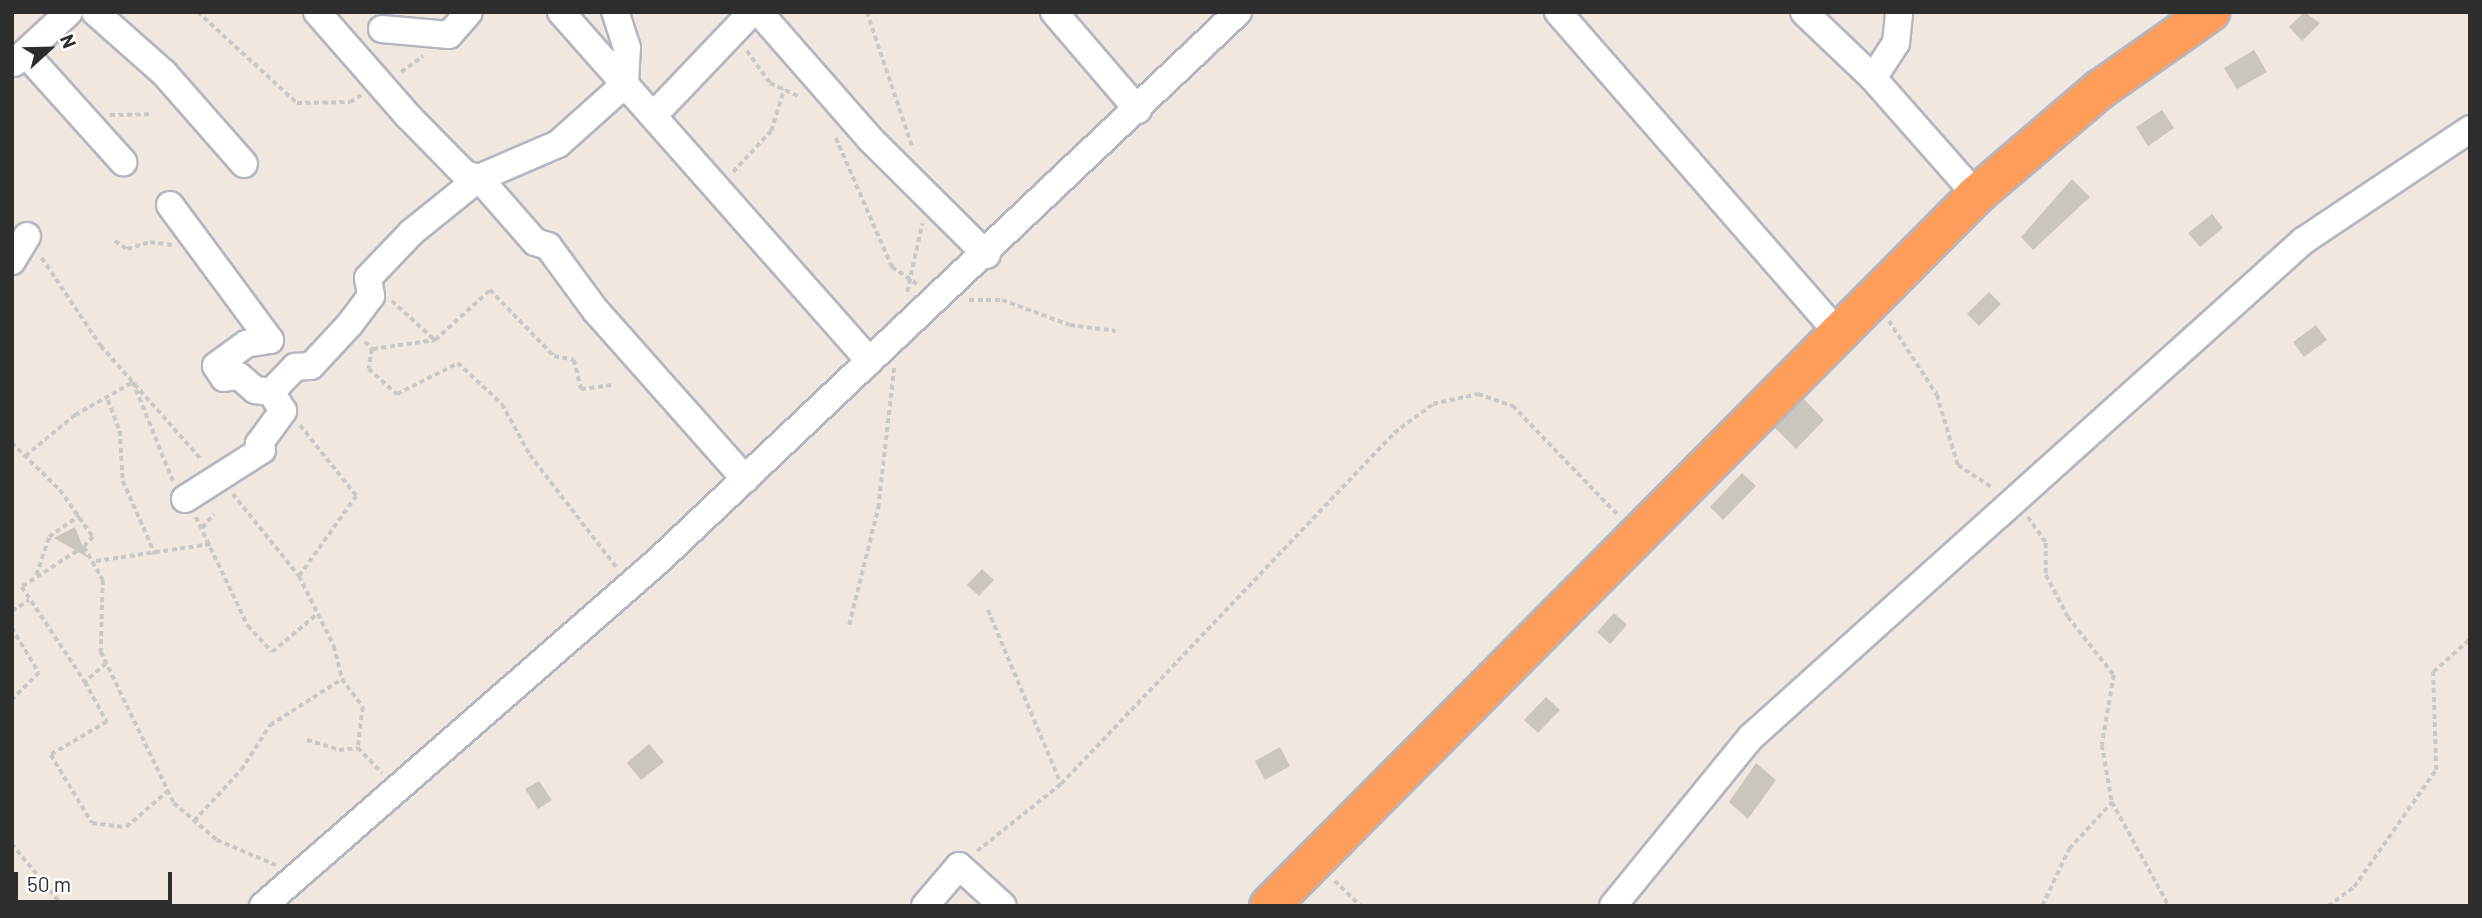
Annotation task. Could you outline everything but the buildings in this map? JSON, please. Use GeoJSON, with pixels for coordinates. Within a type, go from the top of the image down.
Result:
{"type":"FeatureCollection","features":[{"type":"Feature","properties":{"kind":"highway"},"geometry":{"type":"LineString","coordinates":[[1269,906],[1316,862],[1976,195],[2099,90],[2210,12]]}},
{"type":"Feature","properties":{"kind":"street"},"geometry":{"type":"LineString","coordinates":[[69,12],[18,59],[87,118],[123,162]]}},
{"type":"Feature","properties":{"kind":"street"},"geometry":{"type":"LineString","coordinates":[[95,12],[164,73],[244,164]]}},
{"type":"Feature","properties":{"kind":"street"},"geometry":{"type":"LineString","coordinates":[[317,12],[465,174],[479,178],[511,219],[548,246],[596,311],[745,479]]}},
{"type":"Feature","properties":{"kind":"street"},"geometry":{"type":"LineString","coordinates":[[382,29],[449,35],[469,12]]}},
{"type":"Feature","properties":{"kind":"street"},"geometry":{"type":"LineString","coordinates":[[561,12],[870,361]]}},
{"type":"Feature","properties":{"kind":"street"},"geometry":{"type":"LineString","coordinates":[[185,499],[262,450],[259,444],[277,401],[295,368],[311,366],[350,324],[371,296],[368,278],[479,178],[558,144],[625,84],[626,48],[615,12]]}},
{"type":"Feature","properties":{"kind":"street"},"geometry":{"type":"LineString","coordinates":[[759,12],[871,140],[987,255]]}},
{"type":"Feature","properties":{"kind":"street"},"geometry":{"type":"LineString","coordinates":[[1054,12],[1138,110]]}},
{"type":"Feature","properties":{"kind":"street"},"geometry":{"type":"LineString","coordinates":[[263,906],[631,584],[870,361],[941,299],[1238,12]]}},
{"type":"Feature","properties":{"kind":"street"},"geometry":{"type":"LineString","coordinates":[[1558,12],[1840,335]]}},
{"type":"Feature","properties":{"kind":"street"},"geometry":{"type":"LineString","coordinates":[[1804,12],[1873,78],[1976,195]]}},
{"type":"Feature","properties":{"kind":"street"},"geometry":{"type":"LineString","coordinates":[[1873,78],[1896,43],[1899,12]]}},
{"type":"Feature","properties":{"kind":"street"},"geometry":{"type":"LineString","coordinates":[[653,116],[745,20]]}},
{"type":"Feature","properties":{"kind":"street"},"geometry":{"type":"LineString","coordinates":[[1613,906],[1751,737],[2016,503],[2304,241],[2470,129]]}},
{"type":"Feature","properties":{"kind":"street"},"geometry":{"type":"LineString","coordinates":[[170,205],[201,241],[270,340],[246,344],[216,366],[224,378],[239,376],[255,390],[277,401]]}},
{"type":"Feature","properties":{"kind":"street"},"geometry":{"type":"LineString","coordinates":[[12,261],[27,236]]}},
{"type":"Feature","properties":{"kind":"street"},"geometry":{"type":"LineString","coordinates":[[925,906],[960,866],[1003,906]]}},
{"type":"Feature","properties":{"kind":"path"},"geometry":{"type":"LineString","coordinates":[[198,12],[297,103],[351,102],[384,86],[449,35]]}},
{"type":"Feature","properties":{"kind":"path"},"geometry":{"type":"LineString","coordinates":[[745,20],[756,64],[784,89],[805,99]]}},
{"type":"Feature","properties":{"kind":"path"},"geometry":{"type":"LineString","coordinates":[[717,188],[771,131],[784,89]]}},
{"type":"Feature","properties":{"kind":"path"},"geometry":{"type":"LineString","coordinates":[[87,118],[149,114]]}},
{"type":"Feature","properties":{"kind":"path"},"geometry":{"type":"LineString","coordinates":[[834,132],[892,267],[941,299],[1002,300],[1070,325],[1116,331]]}},
{"type":"Feature","properties":{"kind":"path"},"geometry":{"type":"LineString","coordinates":[[116,241],[127,249],[201,241]]}},
{"type":"Feature","properties":{"kind":"path"},"geometry":{"type":"LineString","coordinates":[[368,278],[435,340]]}},
{"type":"Feature","properties":{"kind":"path"},"geometry":{"type":"LineString","coordinates":[[372,349],[435,340],[490,290],[554,356],[574,360],[581,389],[615,385]]}},
{"type":"Feature","properties":{"kind":"path"},"geometry":{"type":"LineString","coordinates":[[1875,299],[1937,395],[1958,465],[2016,503],[2046,543],[2046,575],[2068,617],[2114,675],[2102,745],[2112,803],[2169,906]]}},
{"type":"Feature","properties":{"kind":"path"},"geometry":{"type":"LineString","coordinates":[[350,324],[372,349],[369,369],[376,380],[383,375],[397,394],[458,363],[502,404],[530,455],[631,584]]}},
{"type":"Feature","properties":{"kind":"path"},"geometry":{"type":"LineString","coordinates":[[25,456],[75,415],[108,400],[133,382],[185,499],[211,544],[248,626],[276,655],[317,614]]}},
{"type":"Feature","properties":{"kind":"path"},"geometry":{"type":"LineString","coordinates":[[960,866],[1060,784],[1394,433],[1433,404],[1478,394],[1513,406],[1638,536]]}},
{"type":"Feature","properties":{"kind":"path"},"geometry":{"type":"LineString","coordinates":[[108,400],[120,431],[123,481],[155,554]]}},
{"type":"Feature","properties":{"kind":"path"},"geometry":{"type":"LineString","coordinates":[[277,401],[356,496],[299,576]]}},
{"type":"Feature","properties":{"kind":"path"},"geometry":{"type":"LineString","coordinates":[[12,443],[79,516],[93,537],[84,547],[36,575],[22,587],[85,682],[107,722],[51,755],[92,823],[125,827],[169,790]]}},
{"type":"Feature","properties":{"kind":"path"},"geometry":{"type":"LineString","coordinates":[[202,528],[214,514]]}},
{"type":"Feature","properties":{"kind":"path"},"geometry":{"type":"LineString","coordinates":[[36,575],[49,537],[79,516]]}},
{"type":"Feature","properties":{"kind":"path"},"geometry":{"type":"LineString","coordinates":[[95,561],[211,544]]}},
{"type":"Feature","properties":{"kind":"path"},"geometry":{"type":"LineString","coordinates":[[84,547],[95,561],[103,580],[99,643],[106,664],[169,790],[194,821],[217,840],[301,873]]}},
{"type":"Feature","properties":{"kind":"path"},"geometry":{"type":"LineString","coordinates":[[12,611],[29,600]]}},
{"type":"Feature","properties":{"kind":"path"},"geometry":{"type":"LineString","coordinates":[[988,610],[1060,784]]}},
{"type":"Feature","properties":{"kind":"path"},"geometry":{"type":"LineString","coordinates":[[12,628],[39,673],[12,700]]}},
{"type":"Feature","properties":{"kind":"path"},"geometry":{"type":"LineString","coordinates":[[2328,906],[2354,887],[2436,771],[2433,672],[2470,639]]}},
{"type":"Feature","properties":{"kind":"path"},"geometry":{"type":"LineString","coordinates":[[85,682],[106,664]]}},
{"type":"Feature","properties":{"kind":"path"},"geometry":{"type":"LineString","coordinates":[[194,821],[241,770],[271,725],[342,679]]}},
{"type":"Feature","properties":{"kind":"path"},"geometry":{"type":"LineString","coordinates":[[307,740],[339,751],[358,748]]}},
{"type":"Feature","properties":{"kind":"path"},"geometry":{"type":"LineString","coordinates":[[2042,906],[2069,849],[2112,803]]}},
{"type":"Feature","properties":{"kind":"path"},"geometry":{"type":"LineString","coordinates":[[12,844],[63,906]]}},
{"type":"Feature","properties":{"kind":"path"},"geometry":{"type":"LineString","coordinates":[[1316,862],[1361,906]]}}]}
